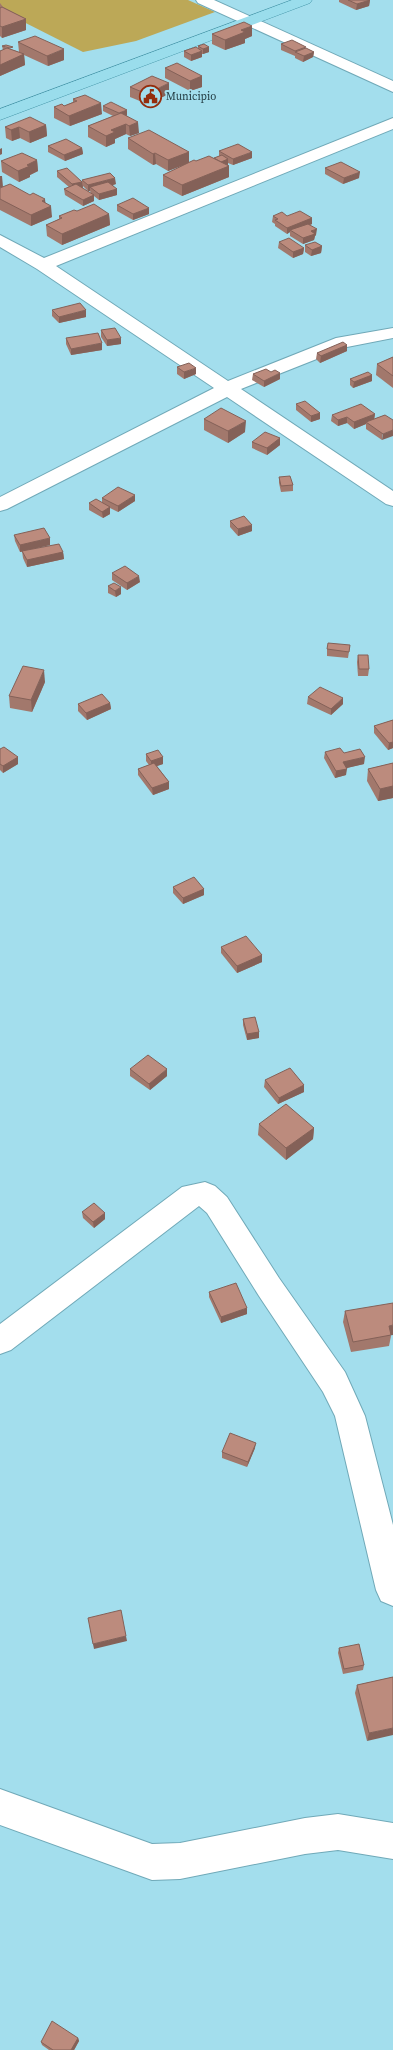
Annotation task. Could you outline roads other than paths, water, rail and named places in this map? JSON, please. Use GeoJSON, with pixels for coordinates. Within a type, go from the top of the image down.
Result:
{"type":"FeatureCollection","features":[{"type":"Feature","properties":{"kind":"main road"},"geometry":{"type":"LineString","coordinates":[[0,116],[305,0]]}},
{"type":"Feature","properties":{"kind":"street"},"geometry":{"type":"LineString","coordinates":[[203,0],[393,87]]}},
{"type":"Feature","properties":{"kind":"street"},"geometry":{"type":"LineString","coordinates":[[43,265],[393,122]]}},
{"type":"Feature","properties":{"kind":"street"},"geometry":{"type":"LineString","coordinates":[[0,240],[43,265],[393,500]]}},
{"type":"Feature","properties":{"kind":"street"},"geometry":{"type":"LineString","coordinates":[[0,505],[243,381],[342,342],[390,333]]}},
{"type":"Feature","properties":{"kind":"street"},"geometry":{"type":"LineString","coordinates":[[0,1341],[192,1194],[205,1194],[217,1205],[270,1288],[334,1382],[350,1416],[393,1590]]}},
{"type":"Feature","properties":{"kind":"street"},"geometry":{"type":"LineString","coordinates":[[0,1807],[152,1862],[180,1861],[305,1836],[338,1832],[393,1841]]}},
{"type":"Feature","properties":{"kind":"place","name":"Municipio"},"geometry":{"type":"Point","coordinates":[150,96]}}]}
